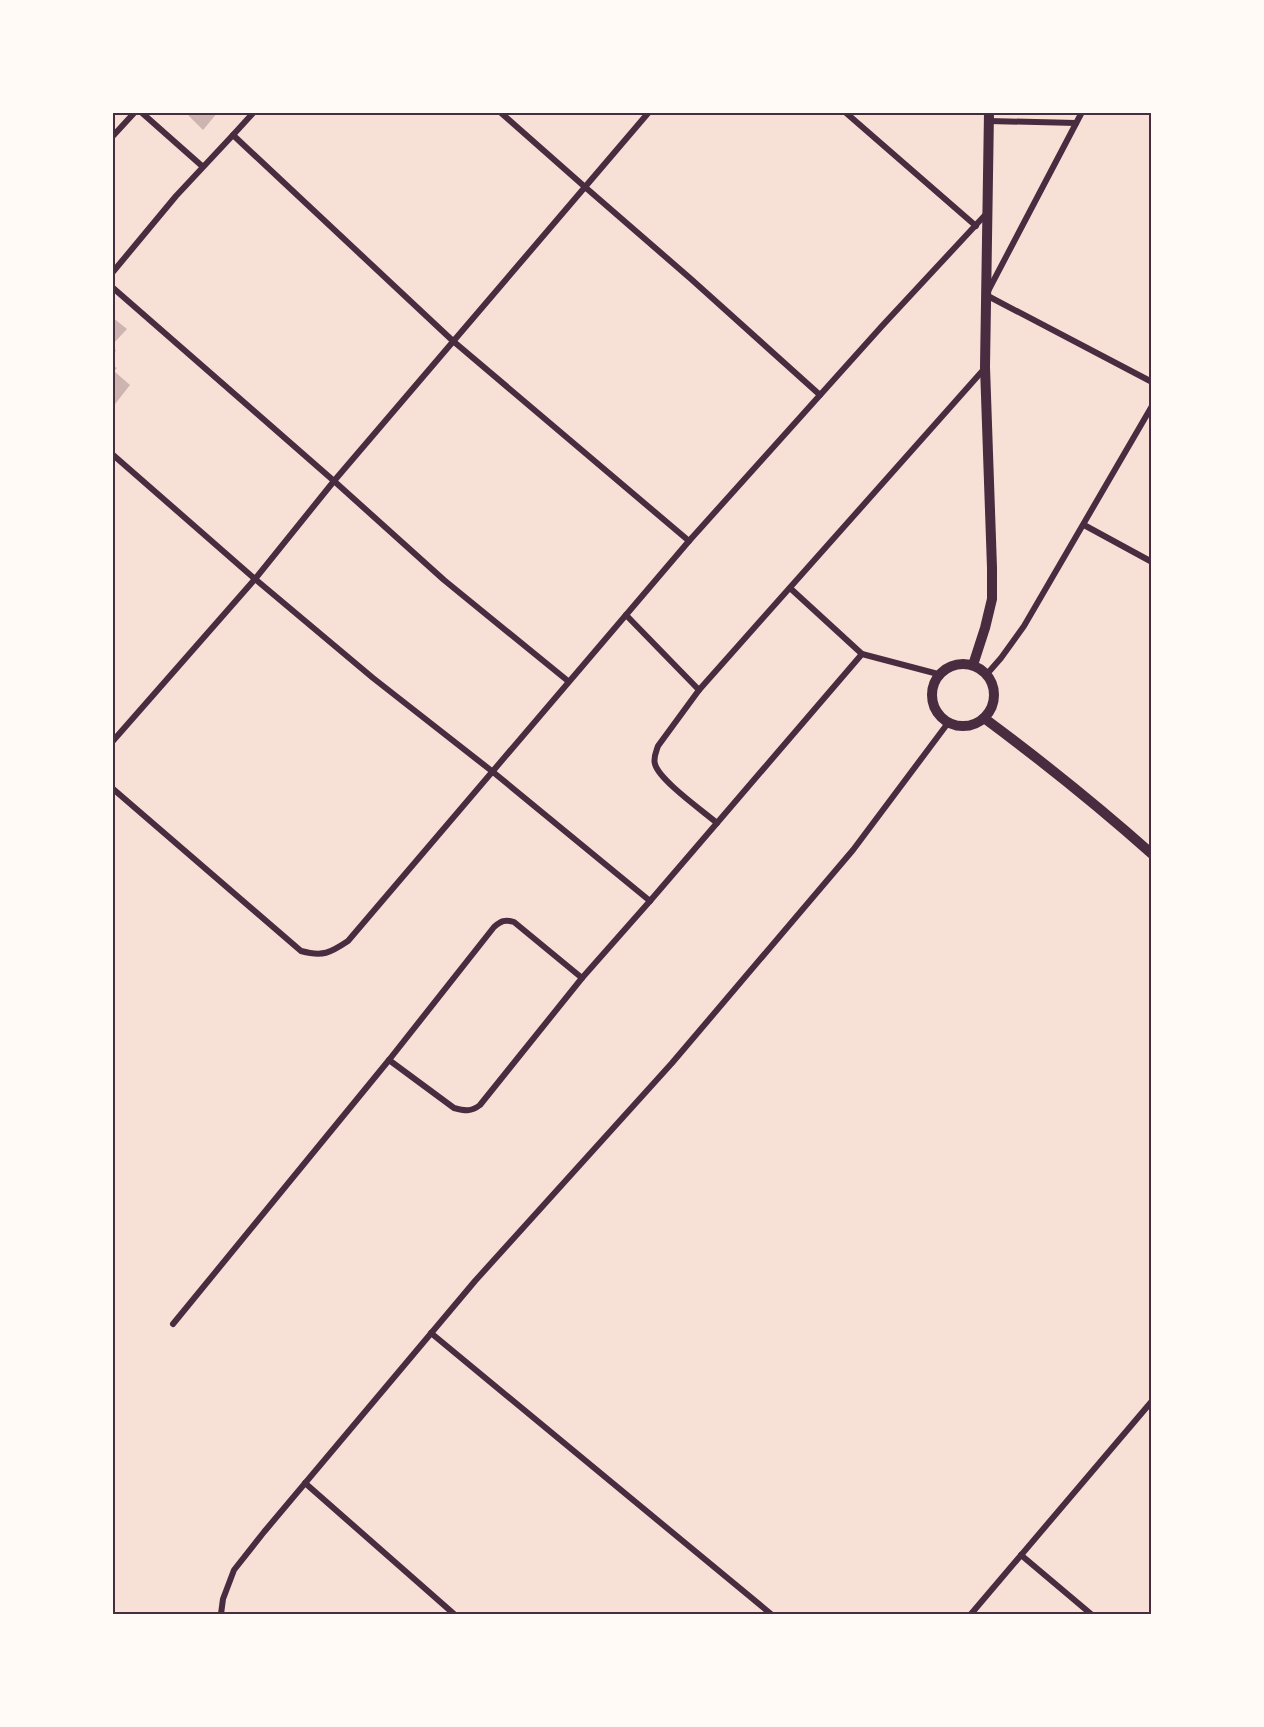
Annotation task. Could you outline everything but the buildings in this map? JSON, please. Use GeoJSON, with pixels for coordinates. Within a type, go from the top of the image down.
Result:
{"type":"FeatureCollection","features":[{"type":"Feature","properties":{"kind":"street"},"geometry":{"type":"LineString","coordinates":[[112,137],[135,112]]}},
{"type":"Feature","properties":{"kind":"street"},"geometry":{"type":"LineString","coordinates":[[141,112],[202,166]]}},
{"type":"Feature","properties":{"kind":"street"},"geometry":{"type":"LineString","coordinates":[[112,273],[202,166],[254,112]]}},
{"type":"Feature","properties":{"kind":"street"},"geometry":{"type":"LineString","coordinates":[[500,112],[820,395]]}},
{"type":"Feature","properties":{"kind":"street"},"geometry":{"type":"LineString","coordinates":[[112,742],[255,579],[334,481],[649,112]]}},
{"type":"Feature","properties":{"kind":"street"},"geometry":{"type":"LineString","coordinates":[[845,112],[976,226]]}},
{"type":"Feature","properties":{"kind":"street"},"geometry":{"type":"LineString","coordinates":[[986,295],[1082,112]]}},
{"type":"Feature","properties":{"kind":"street"},"geometry":{"type":"LineString","coordinates":[[973,665],[992,599],[985,368],[989,117],[1076,123]]}},
{"type":"Feature","properties":{"kind":"street"},"geometry":{"type":"LineString","coordinates":[[233,135],[453,341],[689,541]]}},
{"type":"Feature","properties":{"kind":"street"},"geometry":{"type":"LineString","coordinates":[[112,788],[301,951],[315,955],[330,953],[348,942],[689,541],[988,212]]}},
{"type":"Feature","properties":{"kind":"street"},"geometry":{"type":"LineString","coordinates":[[112,287],[444,580],[568,681]]}},
{"type":"Feature","properties":{"kind":"street"},"geometry":{"type":"LineString","coordinates":[[986,295],[1152,382]]}},
{"type":"Feature","properties":{"kind":"street"},"geometry":{"type":"LineString","coordinates":[[717,823],[665,779],[654,763],[654,755],[658,746],[699,690],[985,368]]}},
{"type":"Feature","properties":{"kind":"street"},"geometry":{"type":"LineString","coordinates":[[987,674],[1024,626],[1152,406]]}},
{"type":"Feature","properties":{"kind":"street"},"geometry":{"type":"LineString","coordinates":[[112,454],[373,678],[493,772],[650,901]]}},
{"type":"Feature","properties":{"kind":"street"},"geometry":{"type":"LineString","coordinates":[[1084,525],[1152,562]]}},
{"type":"Feature","properties":{"kind":"street"},"geometry":{"type":"LineString","coordinates":[[790,588],[862,654],[938,674]]}},
{"type":"Feature","properties":{"kind":"street"},"geometry":{"type":"LineString","coordinates":[[626,615],[699,690]]}},
{"type":"Feature","properties":{"kind":"street"},"geometry":{"type":"LineString","coordinates":[[389,1060],[454,1108],[472,1111],[480,1105],[582,978],[862,654]]}},
{"type":"Feature","properties":{"kind":"street"},"geometry":{"type":"LineString","coordinates":[[964,663],[973,665],[987,674],[994,688],[993,705],[984,718],[976,724],[957,726],[948,723],[935,710],[931,692],[938,674],[945,668],[964,663]]}},
{"type":"Feature","properties":{"kind":"street"},"geometry":{"type":"LineString","coordinates":[[984,718],[1070,784],[1152,854]]}},
{"type":"Feature","properties":{"kind":"street"},"geometry":{"type":"LineString","coordinates":[[221,1614],[223,1599],[234,1570],[475,1281],[672,1063],[845,859],[948,723]]}},
{"type":"Feature","properties":{"kind":"street"},"geometry":{"type":"LineString","coordinates":[[173,1324],[501,921],[514,922],[582,978]]}},
{"type":"Feature","properties":{"kind":"street"},"geometry":{"type":"LineString","coordinates":[[431,1333],[771,1614]]}},
{"type":"Feature","properties":{"kind":"street"},"geometry":{"type":"LineString","coordinates":[[971,1614],[1152,1401]]}},
{"type":"Feature","properties":{"kind":"street"},"geometry":{"type":"LineString","coordinates":[[305,1483],[454,1614]]}},
{"type":"Feature","properties":{"kind":"street"},"geometry":{"type":"LineString","coordinates":[[1021,1555],[1091,1614]]}}]}
